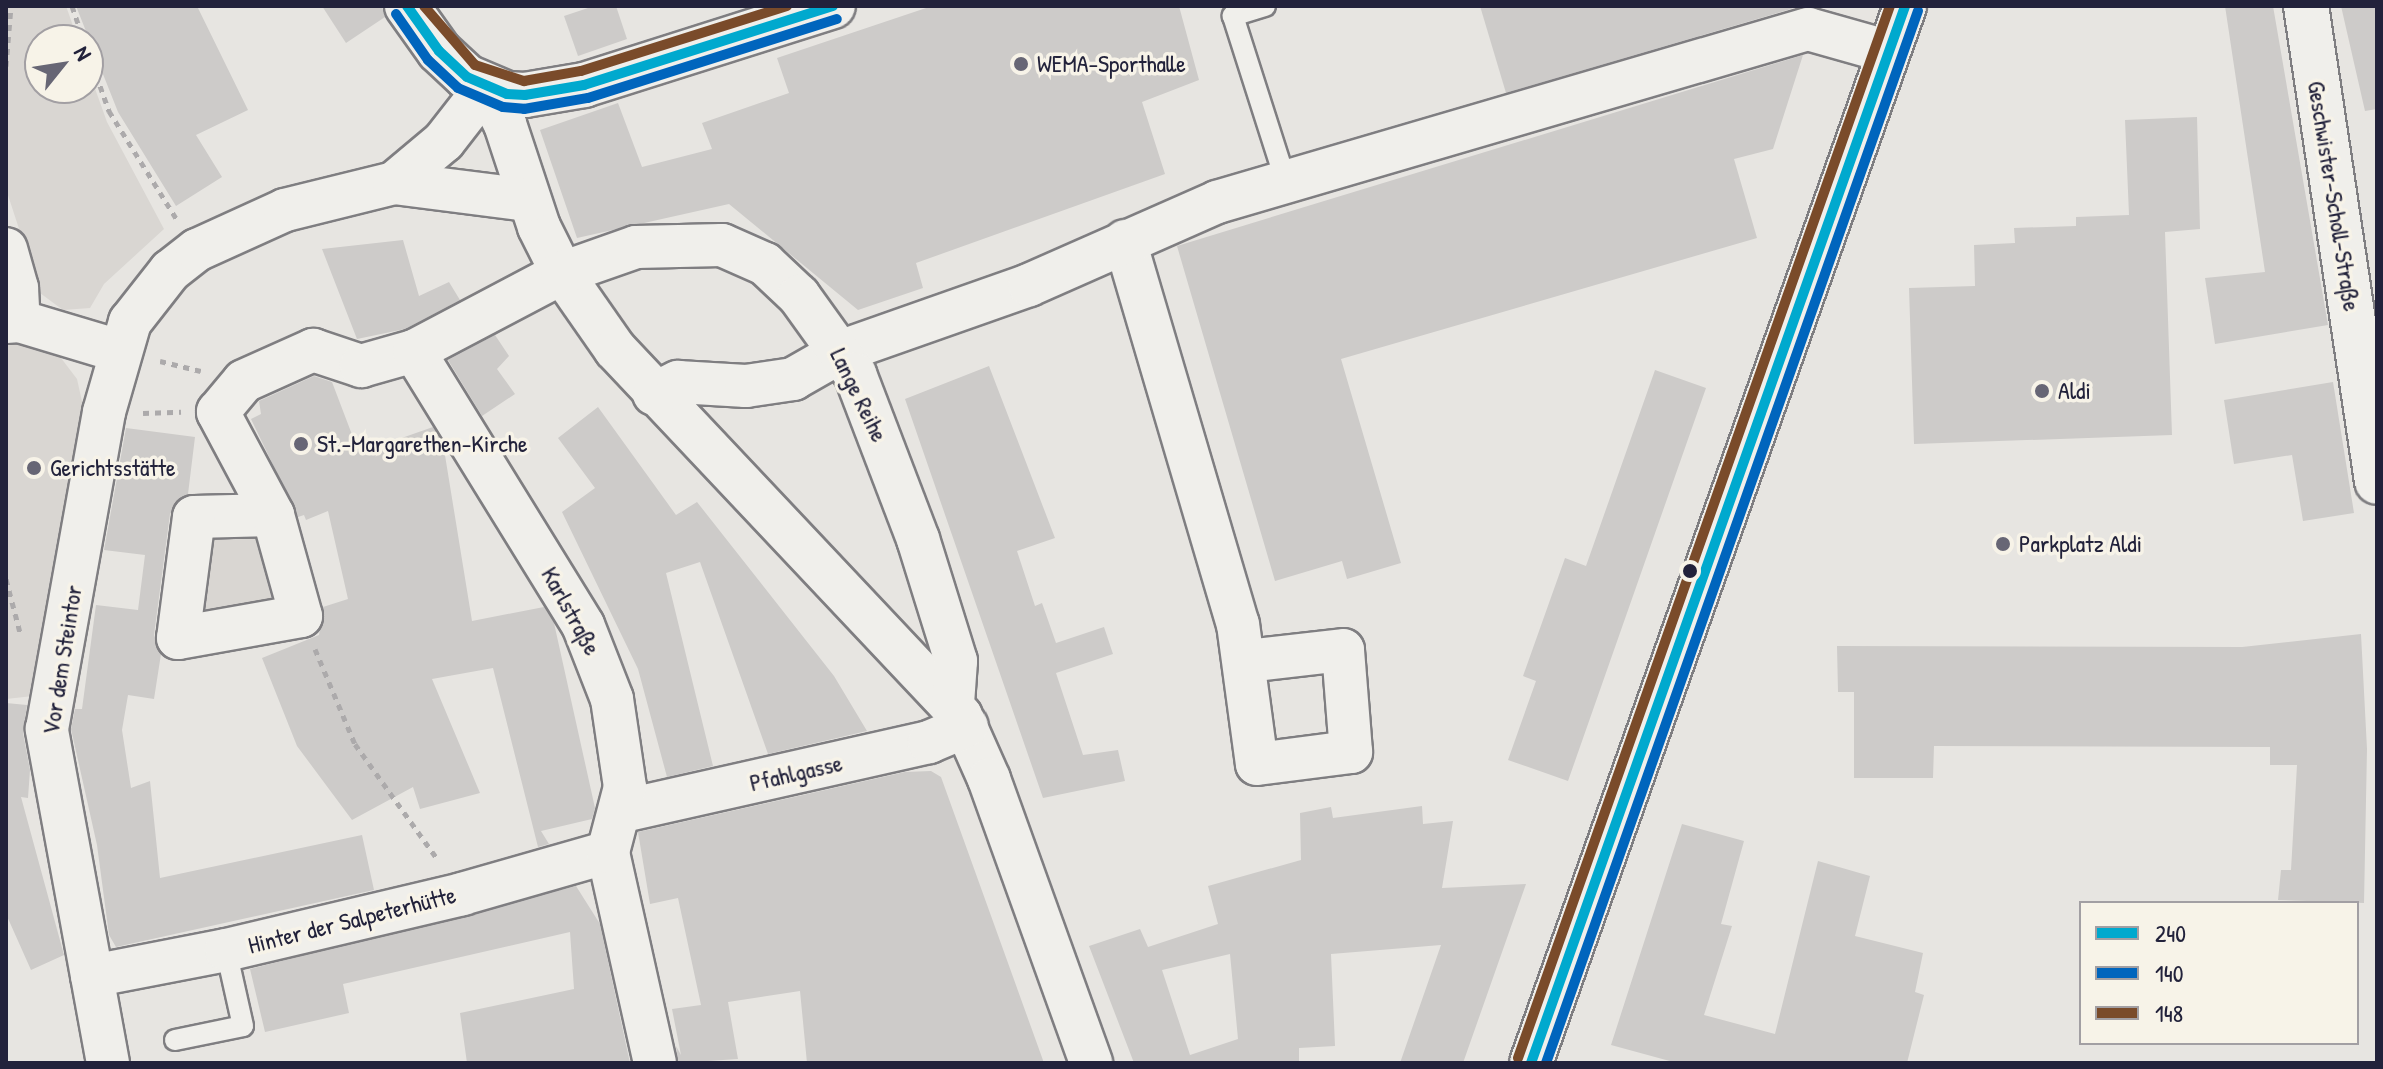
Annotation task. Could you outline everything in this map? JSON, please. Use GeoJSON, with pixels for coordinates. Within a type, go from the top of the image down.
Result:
{"type":"FeatureCollection","features":[{"type":"Feature","properties":{"kind":"main road"},"geometry":{"type":"LineString","coordinates":[[407,6],[452,65],[486,87],[525,95],[573,88],[833,6]]}},
{"type":"Feature","properties":{"kind":"main road","name":"Geschwister-Scholl-Straße"},"geometry":{"type":"LineString","coordinates":[[2306,6],[2377,482]]}},
{"type":"Feature","properties":{"kind":"street"},"geometry":{"type":"LineString","coordinates":[[1531,1063],[1886,51],[1905,6]]}},
{"type":"Feature","properties":{"kind":"street"},"geometry":{"type":"LineString","coordinates":[[654,394],[678,382],[746,386],[793,379],[842,351],[1029,285],[1217,202],[1808,29],[1886,51]]}},
{"type":"Feature","properties":{"kind":"street"},"geometry":{"type":"LineString","coordinates":[[394,183],[444,141],[486,87]]}},
{"type":"Feature","properties":{"kind":"street","name":"Lange Reihe"},"geometry":{"type":"LineString","coordinates":[[486,87],[505,124],[529,200],[562,273],[654,394],[960,715]]}},
{"type":"Feature","properties":{"kind":"street"},"geometry":{"type":"LineString","coordinates":[[394,183],[529,200]]}},
{"type":"Feature","properties":{"kind":"street","name":"Vor dem Steintor"},"geometry":{"type":"LineString","coordinates":[[108,1063],[47,729],[104,412],[119,351],[148,295],[197,250],[285,210],[394,183]]}},
{"type":"Feature","properties":{"kind":"street"},"geometry":{"type":"LineString","coordinates":[[1125,241],[1246,661]]}},
{"type":"Feature","properties":{"kind":"street","name":"Lange Reihe"},"geometry":{"type":"LineString","coordinates":[[562,273],[636,247],[722,245],[765,264],[799,296],[842,351],[878,429],[923,554],[956,661],[960,715],[1091,1063]]}},
{"type":"Feature","properties":{"kind":"street"},"geometry":{"type":"LineString","coordinates":[[6,249],[17,288],[12,321],[119,351]]}},
{"type":"Feature","properties":{"kind":"street"},"geometry":{"type":"LineString","coordinates":[[273,515],[194,517],[178,638],[301,616],[273,515],[231,396],[313,350],[361,366],[414,351],[562,273]]}},
{"type":"Feature","properties":{"kind":"street","name":"Karlstraße"},"geometry":{"type":"LineString","coordinates":[[414,351],[583,625],[612,699],[623,757],[623,811],[608,852]]}},
{"type":"Feature","properties":{"kind":"street","name":"Pfahlgasse"},"geometry":{"type":"LineString","coordinates":[[623,811],[929,742],[960,715]]}},
{"type":"Feature","properties":{"kind":"street"},"geometry":{"type":"LineString","coordinates":[[608,852],[655,1063]]}},
{"type":"Feature","properties":{"kind":"street","name":"Hinter der Salpeterhütte"},"geometry":{"type":"LineString","coordinates":[[92,976],[226,950],[462,894],[608,852]]}},
{"type":"Feature","properties":{"kind":"lane"},"geometry":{"type":"LineString","coordinates":[[1265,6],[1233,16],[1286,182]]}},
{"type":"Feature","properties":{"kind":"lane"},"geometry":{"type":"LineString","coordinates":[[175,1040],[243,1026],[226,950]]}},
{"type":"Feature","properties":{"kind":"path"},"geometry":{"type":"LineString","coordinates":[[6,66],[11,6]]}},
{"type":"Feature","properties":{"kind":"path"},"geometry":{"type":"LineString","coordinates":[[104,97],[131,151],[197,250]]}},
{"type":"Feature","properties":{"kind":"path"},"geometry":{"type":"LineString","coordinates":[[119,351],[231,396]]}},
{"type":"Feature","properties":{"kind":"path"},"geometry":{"type":"LineString","coordinates":[[104,412],[231,396]]}},
{"type":"Feature","properties":{"kind":"path"},"geometry":{"type":"LineString","coordinates":[[301,616],[355,744],[462,894]]}},
{"type":"Feature","properties":{"kind":"shaded area"},"geometry":{"type":"Polygon","coordinates":[[[6,6],[66,6],[72,24],[24,24],[24,104],[101,104],[164,229],[104,284],[90,308],[63,310],[40,293],[6,189],[6,6]]]}},
{"type":"Feature","properties":{"kind":"shaded area"},"geometry":{"type":"Polygon","coordinates":[[[36,342],[61,358],[77,379],[85,415],[42,695],[6,699],[6,345],[36,342]]]}},
{"type":"Feature","properties":{"kind":"shaded area"},"geometry":{"type":"Polygon","coordinates":[[[202,524],[267,527],[284,606],[191,620],[202,524]]]}},
{"type":"Feature","properties":{"kind":"building"},"geometry":{"type":"Polygon","coordinates":[[[76,6],[197,6],[248,110],[196,135],[222,177],[176,206],[118,112],[104,77],[104,24],[83,24],[76,6]]]}},
{"type":"Feature","properties":{"kind":"building"},"geometry":{"type":"Polygon","coordinates":[[[322,6],[382,6],[385,17],[346,43],[322,6]]]}},
{"type":"Feature","properties":{"kind":"building"},"geometry":{"type":"Polygon","coordinates":[[[594,6],[616,6],[627,39],[578,56],[564,16],[594,6]]]}},
{"type":"Feature","properties":{"kind":"building"},"geometry":{"type":"Polygon","coordinates":[[[932,6],[1179,6],[1199,80],[1142,102],[1165,174],[916,263],[923,288],[858,310],[729,204],[577,238],[540,130],[618,103],[642,167],[712,149],[702,123],[789,93],[777,58],[932,6]]]}},
{"type":"Feature","properties":{"kind":"building"},"geometry":{"type":"Polygon","coordinates":[[[1480,6],[1801,6],[1506,93],[1480,6]]]}},
{"type":"Feature","properties":{"kind":"building"},"geometry":{"type":"Polygon","coordinates":[[[2225,6],[2273,6],[2328,325],[2215,344],[2205,278],[2265,272],[2225,6]]]}},
{"type":"Feature","properties":{"kind":"building"},"geometry":{"type":"Polygon","coordinates":[[[2341,6],[2377,6],[2377,109],[2365,111],[2341,6]]]}},
{"type":"Feature","properties":{"kind":"building"},"geometry":{"type":"Polygon","coordinates":[[[1803,55],[1773,149],[1734,159],[1757,238],[1341,359],[1401,563],[1347,579],[1342,561],[1275,581],[1177,246],[1803,55]]]}},
{"type":"Feature","properties":{"kind":"building","name":"Aldi"},"geometry":{"type":"Polygon","coordinates":[[[2197,117],[2200,229],[2165,232],[2172,435],[1914,444],[1909,288],[1975,286],[1974,245],[2015,243],[2014,228],[2076,226],[2076,217],[2129,215],[2125,120],[2197,117]]]}},
{"type":"Feature","properties":{"kind":"building"},"geometry":{"type":"Polygon","coordinates":[[[403,240],[419,296],[449,282],[460,300],[405,329],[357,339],[322,249],[403,240]]]}},
{"type":"Feature","properties":{"kind":"building"},"geometry":{"type":"Polygon","coordinates":[[[495,335],[509,356],[497,369],[515,394],[482,416],[448,360],[495,335]]]}},
{"type":"Feature","properties":{"kind":"building"},"geometry":{"type":"Polygon","coordinates":[[[989,366],[1055,538],[1017,551],[1035,606],[1042,603],[1056,643],[1104,627],[1113,654],[1056,673],[1083,755],[1118,750],[1125,781],[1043,798],[905,399],[989,366]]]}},
{"type":"Feature","properties":{"kind":"building"},"geometry":{"type":"Polygon","coordinates":[[[1655,370],[1706,388],[1568,781],[1508,760],[1536,681],[1523,676],[1565,558],[1586,566],[1655,370]]]}},
{"type":"Feature","properties":{"kind":"building"},"geometry":{"type":"Polygon","coordinates":[[[314,376],[332,382],[359,453],[433,427],[443,443],[472,621],[544,607],[554,623],[595,808],[592,819],[541,831],[549,844],[538,847],[493,668],[432,679],[480,793],[420,809],[413,787],[352,820],[297,746],[262,658],[319,635],[323,607],[348,599],[328,511],[306,520],[304,515],[298,517],[251,419],[261,414],[259,401],[314,376]]]}},
{"type":"Feature","properties":{"kind":"building"},"geometry":{"type":"Polygon","coordinates":[[[2333,382],[2354,513],[2303,521],[2292,455],[2234,464],[2224,400],[2333,382]]]}},
{"type":"Feature","properties":{"kind":"building"},"geometry":{"type":"Polygon","coordinates":[[[598,407],[676,515],[697,502],[834,676],[867,731],[768,754],[700,562],[666,573],[713,766],[667,777],[638,669],[562,512],[595,488],[558,438],[598,407]]]}},
{"type":"Feature","properties":{"kind":"building"},"geometry":{"type":"Polygon","coordinates":[[[126,428],[195,437],[188,494],[170,514],[154,635],[161,654],[154,699],[128,695],[122,730],[131,788],[150,781],[160,878],[362,835],[374,890],[116,947],[109,935],[97,845],[71,729],[75,709],[82,709],[96,605],[138,610],[145,555],[104,550],[126,428]]]}},
{"type":"Feature","properties":{"kind":"building"},"geometry":{"type":"Polygon","coordinates":[[[2361,634],[2367,749],[2364,903],[2278,900],[2281,870],[2291,870],[2297,765],[2270,765],[2270,747],[1934,746],[1933,778],[1854,778],[1854,692],[1838,692],[1837,646],[2242,647],[2361,634]]]}},
{"type":"Feature","properties":{"kind":"building"},"geometry":{"type":"Polygon","coordinates":[[[6,703],[27,705],[23,733],[30,770],[28,798],[21,797],[64,955],[31,970],[6,914],[6,703]]]}},
{"type":"Feature","properties":{"kind":"building"},"geometry":{"type":"Polygon","coordinates":[[[931,771],[941,777],[1044,1063],[807,1063],[800,991],[728,1002],[738,1059],[678,1063],[676,1046],[681,1055],[672,1009],[701,1005],[678,898],[650,904],[638,832],[905,772],[931,771]]]}},
{"type":"Feature","properties":{"kind":"building"},"geometry":{"type":"Polygon","coordinates":[[[1422,806],[1423,824],[1453,821],[1442,888],[1526,884],[1463,1063],[1400,1063],[1441,945],[1331,954],[1335,1046],[1299,1048],[1299,1063],[1134,1063],[1089,946],[1140,929],[1148,947],[1218,924],[1208,886],[1301,860],[1300,813],[1331,807],[1333,818],[1422,806]],[[1230,954],[1162,970],[1190,1055],[1238,1039],[1230,954]]]}},
{"type":"Feature","properties":{"kind":"building"},"geometry":{"type":"Polygon","coordinates":[[[1682,824],[1744,841],[1721,924],[1732,926],[1704,1015],[1775,1034],[1818,861],[1870,876],[1855,936],[1923,953],[1915,992],[1924,995],[1907,1063],[1677,1063],[1611,1045],[1682,824]]]}},
{"type":"Feature","properties":{"kind":"building"},"geometry":{"type":"Polygon","coordinates":[[[576,886],[600,924],[630,1063],[467,1063],[460,1013],[574,989],[570,932],[343,984],[349,1013],[265,1032],[250,969],[576,886]]]}},
{"type":"Feature","properties":{"kind":"transit line","name":"240"},"geometry":{"type":"LineString","coordinates":[[407,6],[439,51],[467,77],[507,94],[525,95],[584,85],[833,6]]}},
{"type":"Feature","properties":{"kind":"transit line","name":"148"},"geometry":{"type":"LineString","coordinates":[[424,6],[475,65],[524,81],[581,71],[787,6]]}},
{"type":"Feature","properties":{"kind":"transit line","name":"148"},"geometry":{"type":"LineString","coordinates":[[1518,1058],[1890,6]]}},
{"type":"Feature","properties":{"kind":"transit line","name":"240"},"geometry":{"type":"LineString","coordinates":[[1531,1063],[1905,6]]}},
{"type":"Feature","properties":{"kind":"transit line","name":"140"},"geometry":{"type":"LineString","coordinates":[[1546,1063],[1918,11]]}},
{"type":"Feature","properties":{"kind":"transit line","name":"140"},"geometry":{"type":"LineString","coordinates":[[396,14],[428,60],[458,88],[503,107],[524,109],[588,98],[837,19]]}},
{"type":"Feature","properties":{"kind":"place","name":"WEMA-Sporthalle"},"geometry":{"type":"Point","coordinates":[1021,64]}},
{"type":"Feature","properties":{"kind":"place","name":"Aldi"},"geometry":{"type":"Point","coordinates":[2042,391]}},
{"type":"Feature","properties":{"kind":"place","name":"St.-Margarethen-Kirche"},"geometry":{"type":"Point","coordinates":[301,444]}},
{"type":"Feature","properties":{"kind":"place","name":"Gerichtsstätte"},"geometry":{"type":"Point","coordinates":[34,468]}},
{"type":"Feature","properties":{"kind":"place","name":"Parkplatz Aldi"},"geometry":{"type":"Point","coordinates":[2003,544]}}]}
